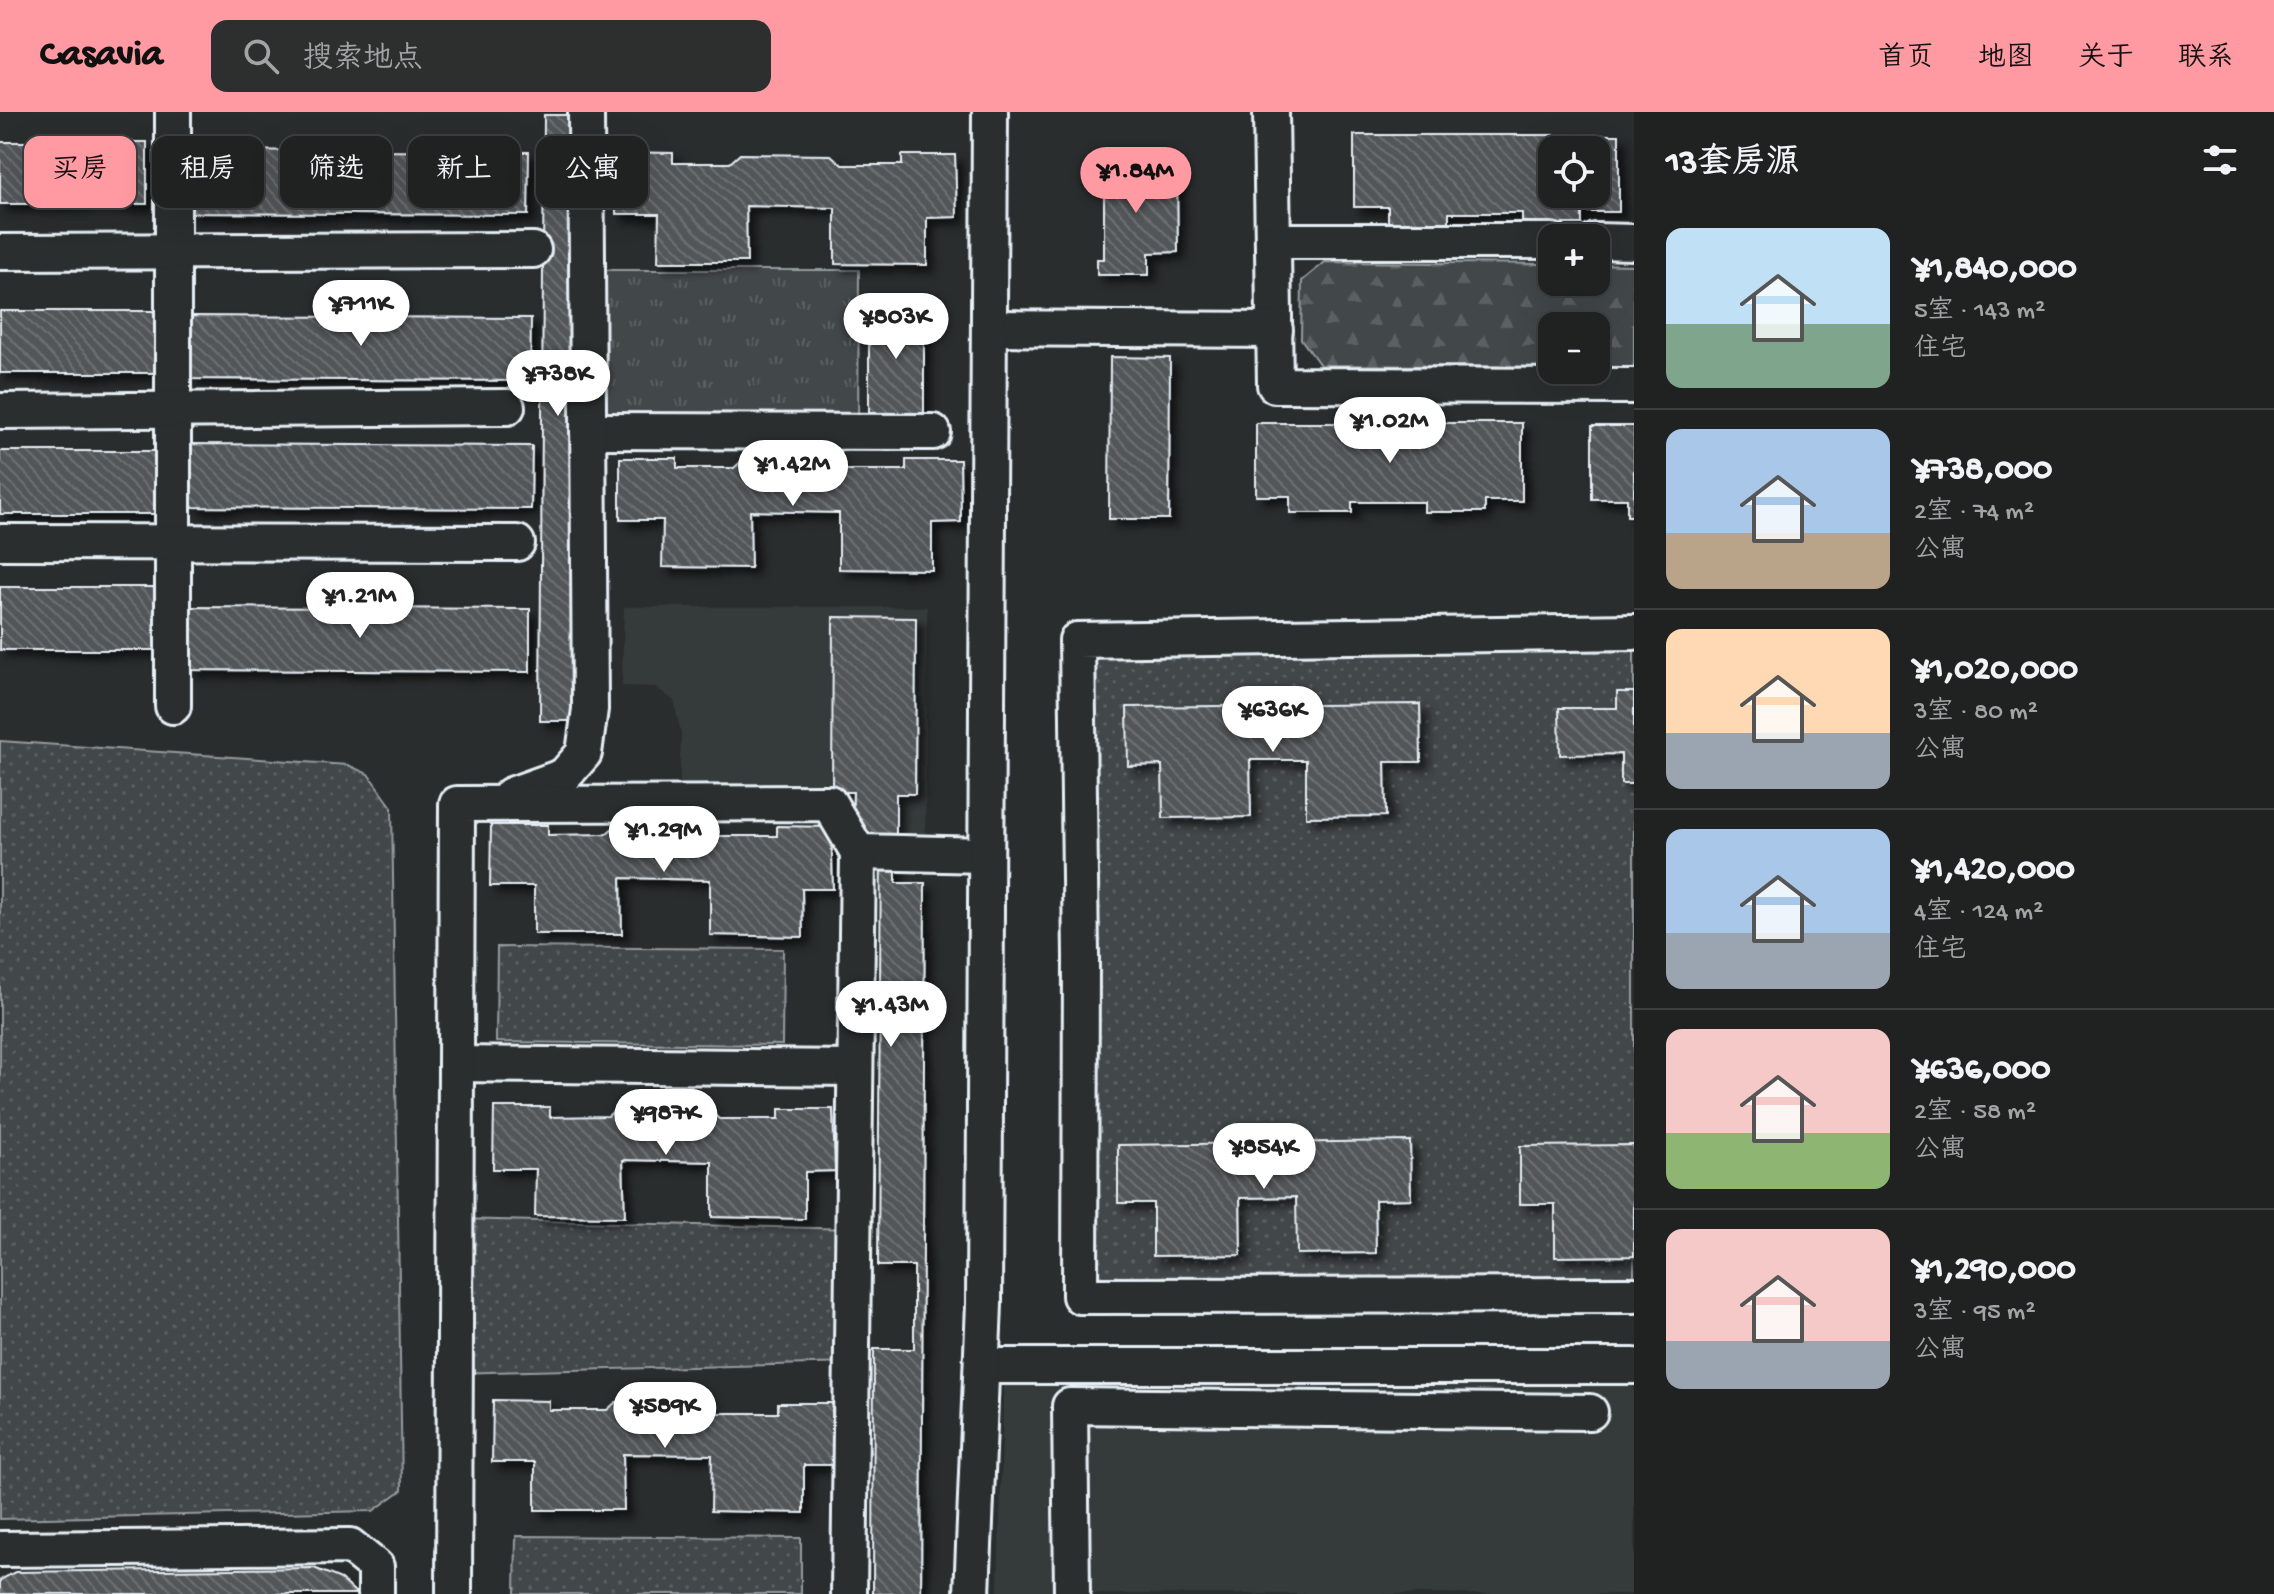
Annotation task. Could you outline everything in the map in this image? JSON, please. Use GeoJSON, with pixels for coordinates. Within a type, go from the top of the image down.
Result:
{"type":"FeatureCollection","features":[{"type":"Feature","properties":{"kind":"street"},"geometry":{"type":"LineString","coordinates":[[173,112],[173,706]]}},
{"type":"Feature","properties":{"kind":"street"},"geometry":{"type":"LineString","coordinates":[[488,804],[564,776],[584,753],[590,709],[586,112]]}},
{"type":"Feature","properties":{"kind":"street"},"geometry":{"type":"LineString","coordinates":[[972,1594],[984,1304],[990,112]]}},
{"type":"Feature","properties":{"kind":"street"},"geometry":{"type":"LineString","coordinates":[[1271,112],[1275,385],[1634,386]]}},
{"type":"Feature","properties":{"kind":"street"},"geometry":{"type":"LineString","coordinates":[[1274,241],[1538,241]]}},
{"type":"Feature","properties":{"kind":"street"},"geometry":{"type":"LineString","coordinates":[[1610,241],[1634,242]]}},
{"type":"Feature","properties":{"kind":"street"},"geometry":{"type":"LineString","coordinates":[[0,252],[533,250]]}},
{"type":"Feature","properties":{"kind":"street"},"geometry":{"type":"LineString","coordinates":[[989,328],[1275,330]]}},
{"type":"Feature","properties":{"kind":"street"},"geometry":{"type":"LineString","coordinates":[[0,411],[507,407]]}},
{"type":"Feature","properties":{"kind":"street"},"geometry":{"type":"LineString","coordinates":[[588,431],[933,432]]}},
{"type":"Feature","properties":{"kind":"street"},"geometry":{"type":"LineString","coordinates":[[0,542],[517,543]]}},
{"type":"Feature","properties":{"kind":"street"},"geometry":{"type":"LineString","coordinates":[[1634,632],[1077,640],[1081,956],[1080,1296],[1634,1295]]}},
{"type":"Feature","properties":{"kind":"street"},"geometry":{"type":"LineString","coordinates":[[454,1594],[457,804],[829,803],[858,852],[849,1594]]}},
{"type":"Feature","properties":{"kind":"street"},"geometry":{"type":"LineString","coordinates":[[858,852],[986,855]]}},
{"type":"Feature","properties":{"kind":"street"},"geometry":{"type":"LineString","coordinates":[[456,1064],[855,1068]]}},
{"type":"Feature","properties":{"kind":"street"},"geometry":{"type":"LineString","coordinates":[[982,1366],[1634,1366]]}},
{"type":"Feature","properties":{"kind":"street"},"geometry":{"type":"LineString","coordinates":[[1072,1594],[1070,1406],[1590,1412]]}},
{"type":"Feature","properties":{"kind":"street"},"geometry":{"type":"LineString","coordinates":[[0,1549],[350,1546],[376,1567],[376,1594]]}},
{"type":"Feature","properties":{"kind":"shaded area"},"geometry":{"type":"Polygon","coordinates":[[[624,607],[927,607],[925,854],[829,803],[679,803],[681,733],[674,701],[656,687],[622,686],[624,607]]]}},
{"type":"Feature","properties":{"kind":"shaded area"},"geometry":{"type":"Polygon","coordinates":[[[1004,1366],[1634,1366],[1634,1594],[998,1594],[1004,1366]]]}},
{"type":"Feature","properties":{"kind":"green space"},"geometry":{"type":"Polygon","coordinates":[[[1325,262],[1538,264],[1538,296],[1610,296],[1610,264],[1634,265],[1634,368],[1610,367],[1610,312],[1538,312],[1538,367],[1320,365],[1301,339],[1302,281],[1325,262]]]}},
{"type":"Feature","properties":{"kind":"green space"},"geometry":{"type":"Polygon","coordinates":[[[587,270],[859,270],[858,432],[588,431],[587,270]]]}},
{"type":"Feature","properties":{"kind":"green space"},"geometry":{"type":"Polygon","coordinates":[[[1634,632],[1634,1295],[1080,1296],[1077,640],[1634,632]]]}},
{"type":"Feature","properties":{"kind":"green space"},"geometry":{"type":"Polygon","coordinates":[[[0,741],[348,765],[368,774],[392,807],[402,1490],[373,1511],[0,1519],[0,741]]]}},
{"type":"Feature","properties":{"kind":"green space"},"geometry":{"type":"Polygon","coordinates":[[[497,947],[783,949],[782,1045],[496,1042],[497,947]]]}},
{"type":"Feature","properties":{"kind":"green space"},"geometry":{"type":"Polygon","coordinates":[[[455,1219],[853,1229],[851,1363],[454,1373],[455,1219]]]}},
{"type":"Feature","properties":{"kind":"green space"},"geometry":{"type":"Polygon","coordinates":[[[516,1536],[801,1538],[801,1594],[515,1594],[516,1536]]]}},
{"type":"Feature","properties":{"kind":"building"},"geometry":{"type":"Polygon","coordinates":[[[544,115],[575,115],[575,136],[544,136],[544,115]]]}},
{"type":"Feature","properties":{"kind":"building"},"geometry":{"type":"Polygon","coordinates":[[[1354,135],[1619,135],[1619,212],[1582,212],[1582,224],[1522,224],[1522,213],[1449,213],[1449,224],[1388,224],[1388,207],[1354,207],[1354,135]]]}},
{"type":"Feature","properties":{"kind":"building"},"geometry":{"type":"Polygon","coordinates":[[[0,142],[24,142],[24,204],[0,204],[0,142]]]}},
{"type":"Feature","properties":{"kind":"building"},"geometry":{"type":"Polygon","coordinates":[[[136,142],[147,142],[147,204],[136,204],[136,142]]]}},
{"type":"Feature","properties":{"kind":"building"},"geometry":{"type":"Polygon","coordinates":[[[264,150],[280,151],[280,208],[392,208],[392,151],[408,151],[408,208],[520,208],[520,152],[529,152],[528,215],[188,213],[188,208],[264,208],[264,150]]]}},
{"type":"Feature","properties":{"kind":"building"},"geometry":{"type":"Polygon","coordinates":[[[648,153],[673,153],[673,163],[730,163],[740,154],[831,155],[842,165],[902,165],[902,155],[955,155],[957,217],[927,218],[927,265],[835,264],[835,208],[746,206],[747,262],[658,262],[659,214],[616,214],[616,208],[648,208],[648,153]]]}},
{"type":"Feature","properties":{"kind":"building"},"geometry":{"type":"Polygon","coordinates":[[[1148,155],[1148,177],[1177,177],[1178,252],[1149,253],[1149,275],[1097,275],[1097,259],[1104,259],[1104,175],[1095,175],[1095,156],[1148,155]]]}},
{"type":"Feature","properties":{"kind":"building"},"geometry":{"type":"Polygon","coordinates":[[[543,208],[574,208],[571,721],[540,721],[543,208]]]}},
{"type":"Feature","properties":{"kind":"building"},"geometry":{"type":"Polygon","coordinates":[[[869,295],[924,295],[924,427],[869,427],[869,295]]]}},
{"type":"Feature","properties":{"kind":"building"},"geometry":{"type":"Polygon","coordinates":[[[0,311],[161,311],[161,373],[0,373],[0,311]]]}},
{"type":"Feature","properties":{"kind":"building"},"geometry":{"type":"Polygon","coordinates":[[[191,316],[531,318],[530,381],[191,379],[191,316]]]}},
{"type":"Feature","properties":{"kind":"building"},"geometry":{"type":"Polygon","coordinates":[[[1110,357],[1170,358],[1169,519],[1109,519],[1110,357]]]}},
{"type":"Feature","properties":{"kind":"building"},"geometry":{"type":"Polygon","coordinates":[[[1256,423],[1522,423],[1522,501],[1485,501],[1485,512],[1424,512],[1424,502],[1352,502],[1352,513],[1290,513],[1290,496],[1256,496],[1256,423]]]}},
{"type":"Feature","properties":{"kind":"building"},"geometry":{"type":"Polygon","coordinates":[[[1592,426],[1634,426],[1634,516],[1627,516],[1627,499],[1592,499],[1592,426]]]}},
{"type":"Feature","properties":{"kind":"building"},"geometry":{"type":"Polygon","coordinates":[[[192,444],[532,446],[531,509],[192,507],[192,444]]]}},
{"type":"Feature","properties":{"kind":"building"},"geometry":{"type":"Polygon","coordinates":[[[0,451],[156,451],[156,514],[0,514],[0,451]]]}},
{"type":"Feature","properties":{"kind":"building"},"geometry":{"type":"Polygon","coordinates":[[[620,458],[677,458],[677,468],[734,468],[744,459],[835,460],[846,470],[906,470],[906,460],[960,460],[961,522],[932,523],[932,570],[839,569],[839,513],[750,511],[751,568],[662,567],[663,520],[620,520],[620,458]]]}},
{"type":"Feature","properties":{"kind":"building"},"geometry":{"type":"Polygon","coordinates":[[[0,587],[160,587],[160,650],[0,650],[0,587]]]}},
{"type":"Feature","properties":{"kind":"building"},"geometry":{"type":"Polygon","coordinates":[[[190,607],[530,609],[530,672],[190,670],[190,607]]]}},
{"type":"Feature","properties":{"kind":"building"},"geometry":{"type":"Polygon","coordinates":[[[833,617],[916,618],[915,794],[896,794],[896,883],[925,883],[921,1594],[873,1594],[874,1349],[914,1349],[914,1266],[878,1266],[881,841],[852,840],[853,792],[832,792],[833,617]]]}},
{"type":"Feature","properties":{"kind":"building"},"geometry":{"type":"Polygon","coordinates":[[[1617,692],[1634,692],[1634,784],[1621,784],[1621,754],[1560,755],[1559,708],[1617,708],[1617,692]]]}},
{"type":"Feature","properties":{"kind":"building"},"geometry":{"type":"Polygon","coordinates":[[[1420,704],[1421,762],[1385,762],[1386,816],[1306,817],[1306,760],[1250,760],[1251,817],[1163,818],[1162,765],[1128,766],[1127,707],[1420,704]]]}},
{"type":"Feature","properties":{"kind":"building"},"geometry":{"type":"Polygon","coordinates":[[[491,825],[548,825],[548,835],[606,834],[615,826],[706,826],[717,836],[777,836],[777,826],[831,827],[833,889],[802,889],[803,937],[710,935],[710,880],[621,878],[622,934],[534,934],[534,886],[490,886],[491,825]]]}},
{"type":"Feature","properties":{"kind":"building"},"geometry":{"type":"Polygon","coordinates":[[[494,1107],[550,1107],[550,1117],[608,1116],[617,1108],[708,1109],[719,1119],[779,1119],[779,1109],[833,1109],[835,1171],[805,1172],[805,1219],[712,1217],[712,1162],[623,1160],[625,1217],[535,1216],[536,1169],[493,1169],[494,1107]]]}},
{"type":"Feature","properties":{"kind":"building"},"geometry":{"type":"Polygon","coordinates":[[[1410,1141],[1411,1199],[1375,1200],[1376,1253],[1297,1254],[1296,1197],[1240,1198],[1241,1255],[1153,1256],[1153,1203],[1118,1203],[1118,1145],[1410,1141]]]}},
{"type":"Feature","properties":{"kind":"building"},"geometry":{"type":"Polygon","coordinates":[[[1634,1145],[1634,1256],[1555,1257],[1555,1204],[1520,1204],[1520,1146],[1634,1145]]]}},
{"type":"Feature","properties":{"kind":"building"},"geometry":{"type":"Polygon","coordinates":[[[493,1400],[549,1401],[549,1410],[607,1410],[616,1402],[707,1403],[718,1413],[778,1413],[778,1403],[832,1403],[834,1465],[804,1465],[804,1513],[711,1511],[712,1455],[623,1454],[624,1510],[535,1510],[535,1462],[492,1462],[493,1400]]]}},
{"type":"Feature","properties":{"kind":"building"},"geometry":{"type":"Polygon","coordinates":[[[314,1568],[341,1579],[357,1594],[0,1594],[0,1580],[15,1572],[314,1568]]]}}]}
